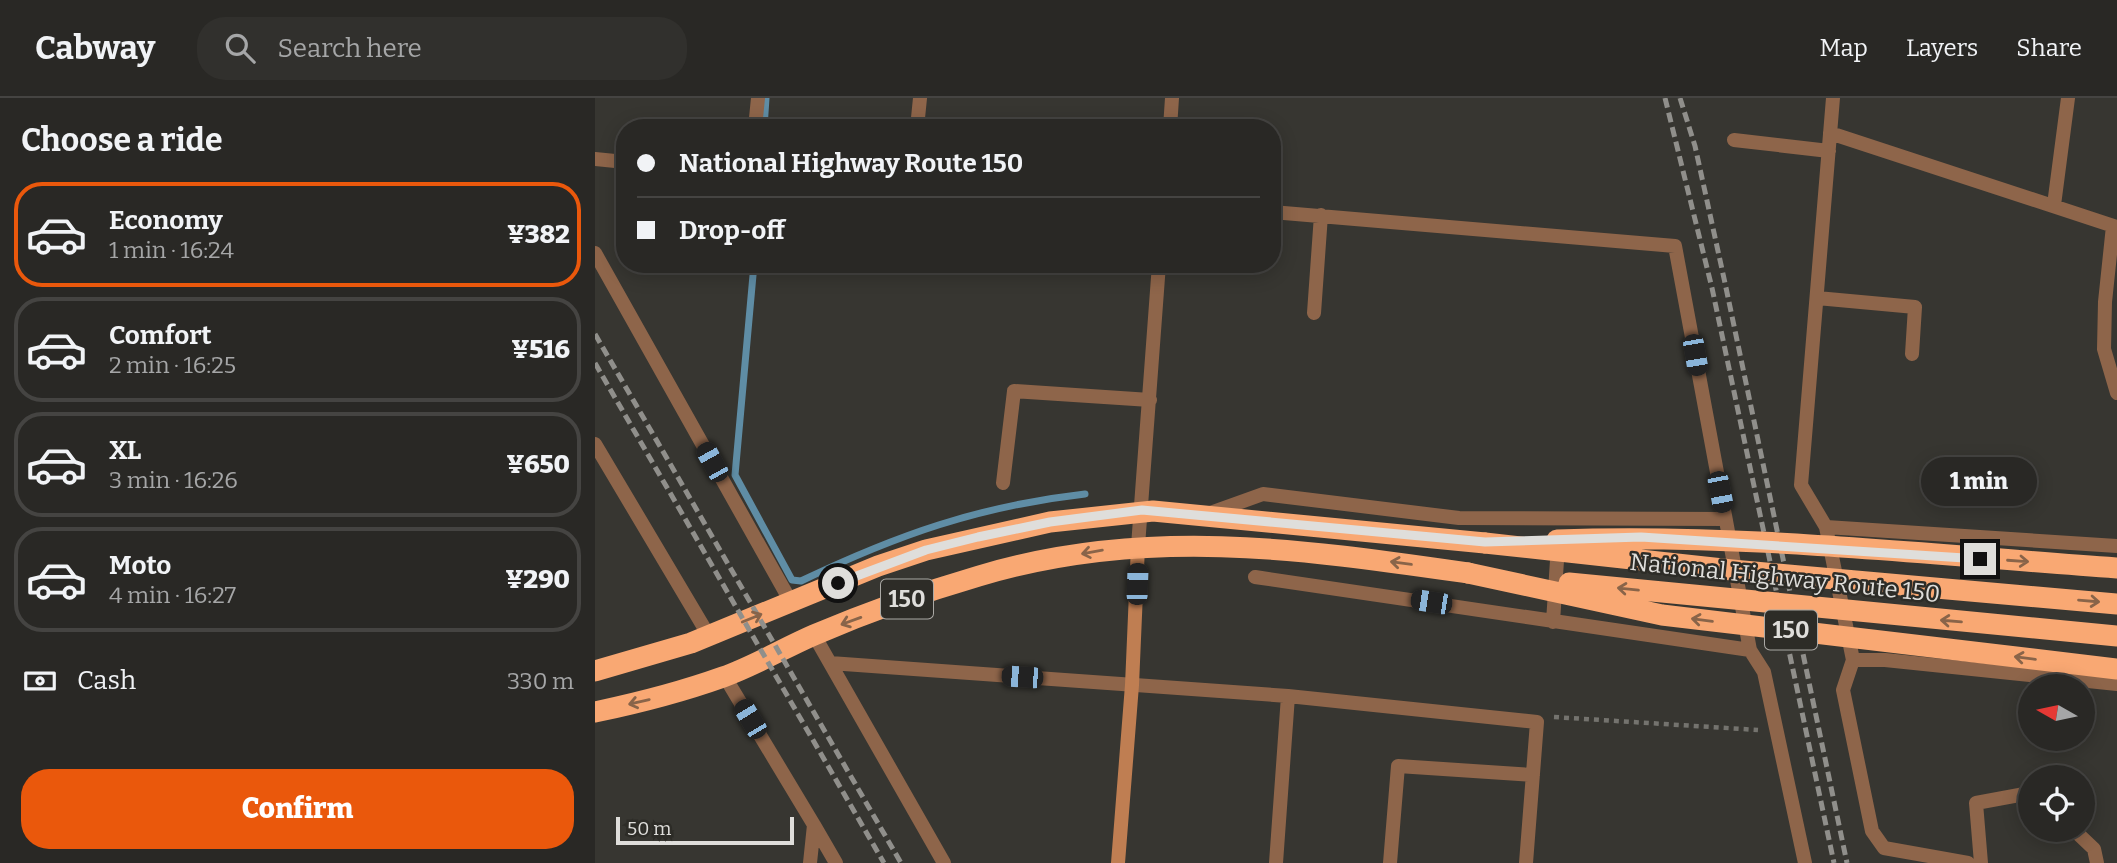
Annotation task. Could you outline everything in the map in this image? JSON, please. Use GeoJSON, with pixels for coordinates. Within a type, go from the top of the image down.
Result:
{"type":"FeatureCollection","features":[{"type":"Feature","properties":{"kind":"highway","name":"National Highway Route 150"},"geometry":{"type":"LineString","coordinates":[[595,671],[709,636],[926,550],[1050,522],[1142,510],[1485,542],[1732,570],[2117,604]]}},
{"type":"Feature","properties":{"kind":"highway","name":"150"},"geometry":{"type":"LineString","coordinates":[[1485,542],[1641,537],[2117,568]]}},
{"type":"Feature","properties":{"kind":"highway","name":"National Highway Route 150"},"geometry":{"type":"LineString","coordinates":[[595,712],[646,701],[725,677],[814,635],[982,575],[1069,556],[1138,546],[1234,545],[1468,573],[2117,636]]}},
{"type":"Feature","properties":{"kind":"highway","name":"150"},"geometry":{"type":"LineString","coordinates":[[1468,573],[1662,615],[2117,669]]}},
{"type":"Feature","properties":{"kind":"street"},"geometry":{"type":"LineString","coordinates":[[756,119],[758,98]]}},
{"type":"Feature","properties":{"kind":"street"},"geometry":{"type":"LineString","coordinates":[[918,119],[920,98]]}},
{"type":"Feature","properties":{"kind":"street"},"geometry":{"type":"LineString","coordinates":[[1171,119],[1172,98]]}},
{"type":"Feature","properties":{"kind":"street"},"geometry":{"type":"LineString","coordinates":[[1833,98],[1801,485],[1826,527],[1853,660],[1843,690],[1872,831],[1884,848],[1968,863]]}},
{"type":"Feature","properties":{"kind":"street"},"geometry":{"type":"LineString","coordinates":[[2054,205],[2068,98]]}},
{"type":"Feature","properties":{"kind":"street"},"geometry":{"type":"LineString","coordinates":[[1830,133],[2115,227],[2105,302],[2104,349],[2117,393]]}},
{"type":"Feature","properties":{"kind":"street"},"geometry":{"type":"LineString","coordinates":[[1734,140],[1829,151]]}},
{"type":"Feature","properties":{"kind":"street"},"geometry":{"type":"LineString","coordinates":[[595,159],[616,161]]}},
{"type":"Feature","properties":{"kind":"street"},"geometry":{"type":"LineString","coordinates":[[1281,213],[1675,246],[1750,650],[1764,672],[1805,863]]}},
{"type":"Feature","properties":{"kind":"street"},"geometry":{"type":"LineString","coordinates":[[1314,313],[1321,215]]}},
{"type":"Feature","properties":{"kind":"street"},"geometry":{"type":"LineString","coordinates":[[595,253],[601,278],[791,602]]}},
{"type":"Feature","properties":{"kind":"street"},"geometry":{"type":"LineString","coordinates":[[1118,863],[1158,273]]}},
{"type":"Feature","properties":{"kind":"street"},"geometry":{"type":"LineString","coordinates":[[1817,298],[1915,307],[1912,354]]}},
{"type":"Feature","properties":{"kind":"street"},"geometry":{"type":"LineString","coordinates":[[1003,483],[1014,391],[1150,400]]}},
{"type":"Feature","properties":{"kind":"street"},"geometry":{"type":"LineString","coordinates":[[595,443],[709,636]]}},
{"type":"Feature","properties":{"kind":"street"},"geometry":{"type":"LineString","coordinates":[[1202,516],[1263,494],[1459,518],[1725,519]]}},
{"type":"Feature","properties":{"kind":"street"},"geometry":{"type":"LineString","coordinates":[[1553,622],[1560,519]]}},
{"type":"Feature","properties":{"kind":"street"},"geometry":{"type":"LineString","coordinates":[[1826,527],[2117,546]]}},
{"type":"Feature","properties":{"kind":"street"},"geometry":{"type":"LineString","coordinates":[[1255,576],[1750,650]]}},
{"type":"Feature","properties":{"kind":"street"},"geometry":{"type":"LineString","coordinates":[[814,635],[944,863]]}},
{"type":"Feature","properties":{"kind":"street"},"geometry":{"type":"LineString","coordinates":[[1853,660],[1885,660],[2117,684]]}},
{"type":"Feature","properties":{"kind":"street"},"geometry":{"type":"LineString","coordinates":[[830,663],[1288,696],[1537,722],[1527,863]]}},
{"type":"Feature","properties":{"kind":"street"},"geometry":{"type":"LineString","coordinates":[[725,677],[836,863]]}},
{"type":"Feature","properties":{"kind":"street"},"geometry":{"type":"LineString","coordinates":[[1276,863],[1288,696]]}},
{"type":"Feature","properties":{"kind":"street"},"geometry":{"type":"LineString","coordinates":[[1390,863],[1398,766],[1533,775]]}},
{"type":"Feature","properties":{"kind":"street"},"geometry":{"type":"LineString","coordinates":[[1981,863],[1976,803],[2018,795]]}},
{"type":"Feature","properties":{"kind":"street"},"geometry":{"type":"LineString","coordinates":[[810,863],[814,825]]}},
{"type":"Feature","properties":{"kind":"street"},"geometry":{"type":"LineString","coordinates":[[2087,842],[2094,849],[2097,863]]}},
{"type":"Feature","properties":{"kind":"path"},"geometry":{"type":"LineString","coordinates":[[1537,722],[1544,716],[1777,731]]}},
{"type":"Feature","properties":{"kind":"waterway"},"geometry":{"type":"LineString","coordinates":[[765,119],[766,98]]}},
{"type":"Feature","properties":{"kind":"waterway"},"geometry":{"type":"LineString","coordinates":[[753,273],[735,475],[792,580],[801,581],[905,536],[939,525],[1009,506],[1085,494]]}},
{"type":"Feature","properties":{"kind":"railway"},"geometry":{"type":"LineString","coordinates":[[1665,98],[1712,288],[1834,863]]}},
{"type":"Feature","properties":{"kind":"railway"},"geometry":{"type":"LineString","coordinates":[[1680,98],[1695,146],[1725,283],[1847,863]]}},
{"type":"Feature","properties":{"kind":"railway"},"geometry":{"type":"LineString","coordinates":[[595,334],[901,863]]}},
{"type":"Feature","properties":{"kind":"railway"},"geometry":{"type":"LineString","coordinates":[[595,363],[884,863]]}},
{"type":"Feature","properties":{"kind":"route"},"geometry":{"type":"LineString","coordinates":[[838,583],[926,550],[978,537],[1050,522],[1142,510],[1485,542],[1641,537],[1980,559]]}}]}
